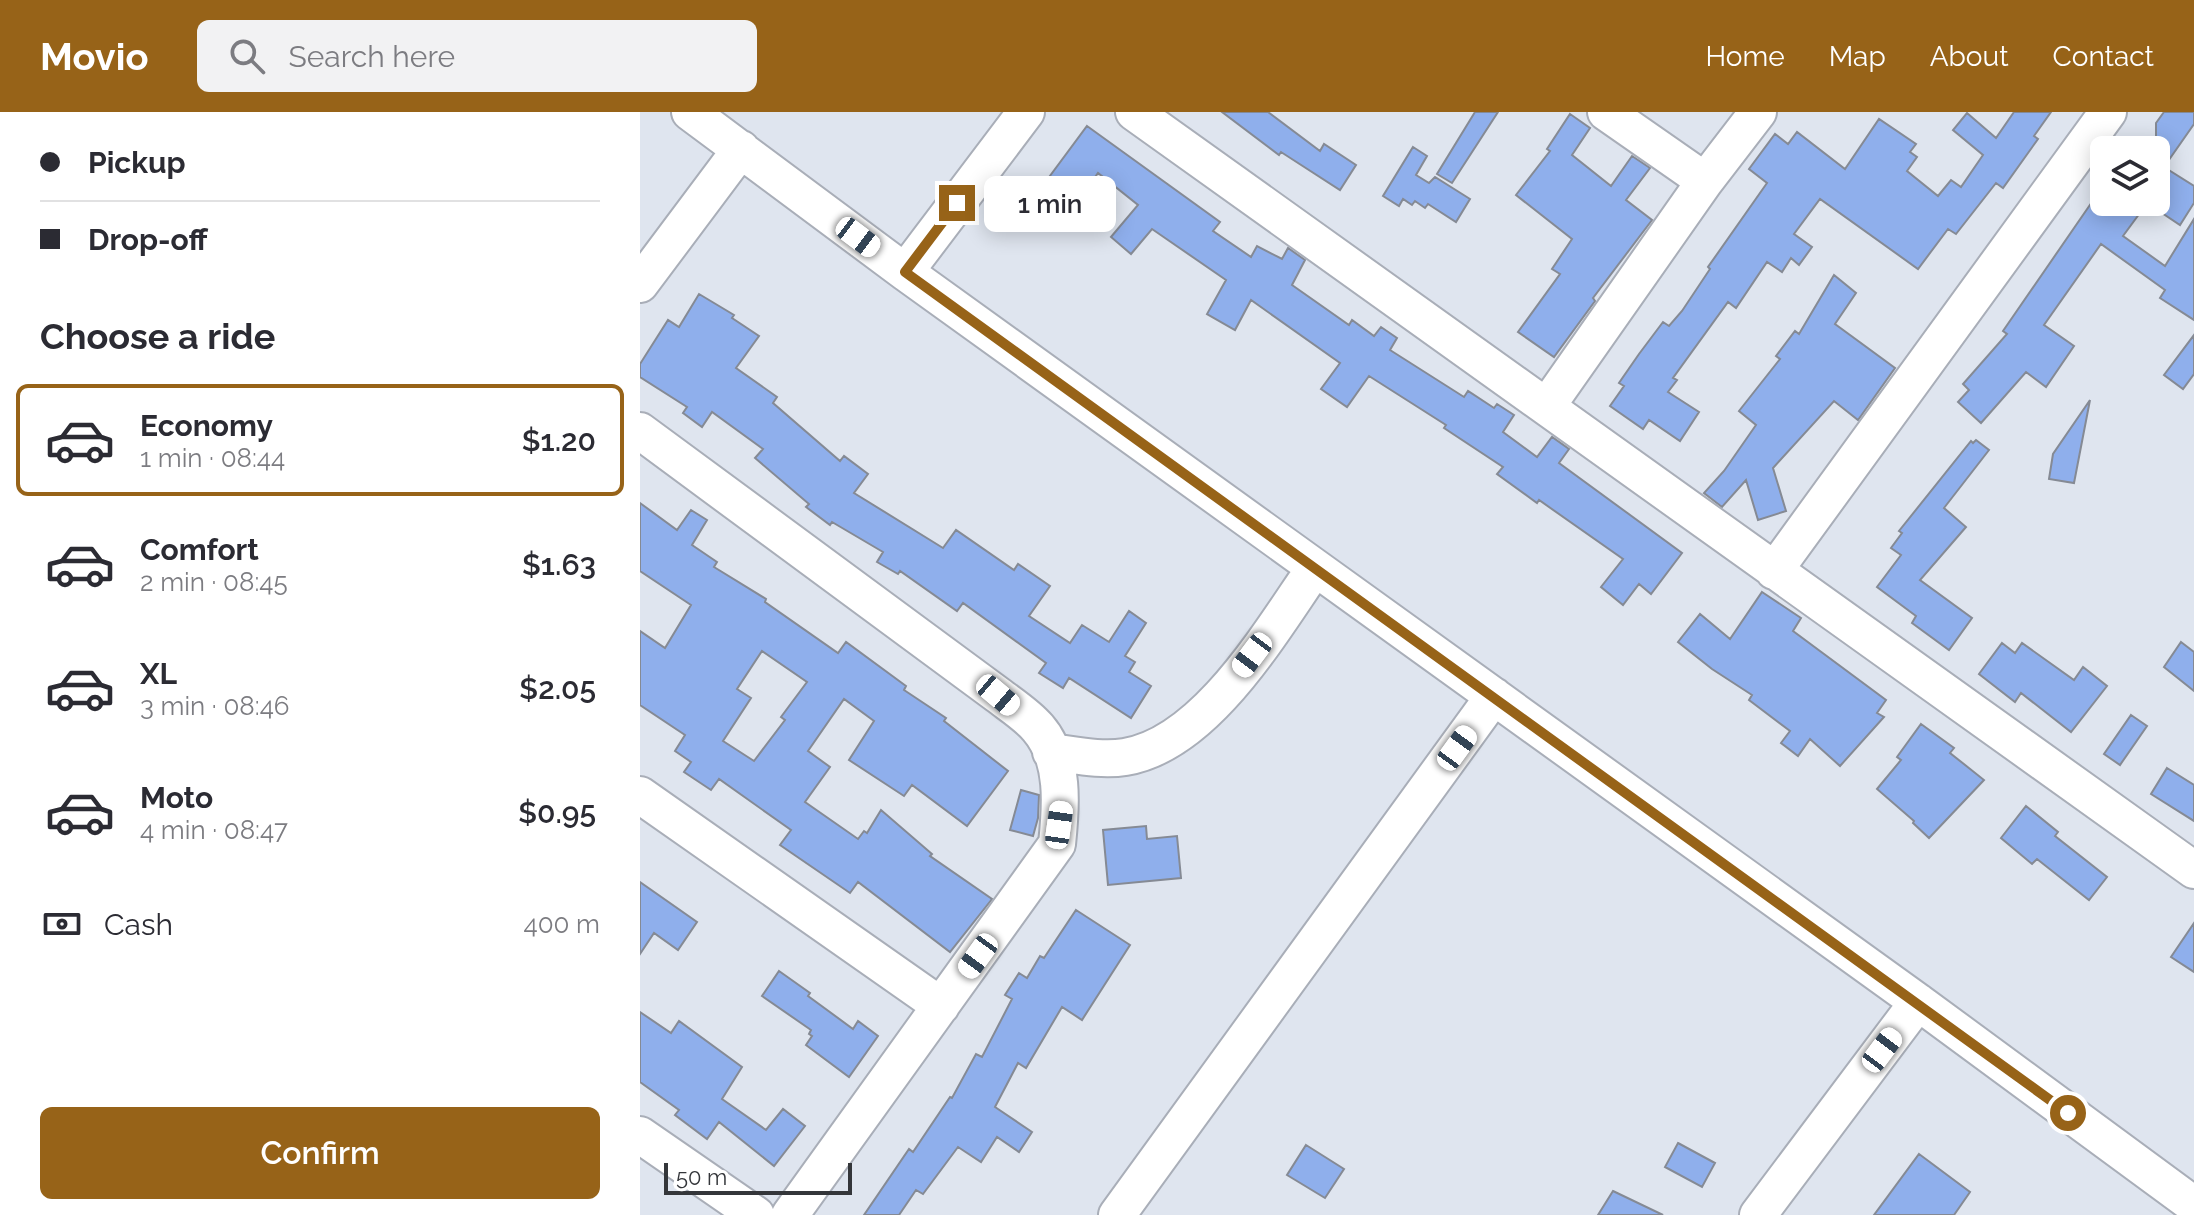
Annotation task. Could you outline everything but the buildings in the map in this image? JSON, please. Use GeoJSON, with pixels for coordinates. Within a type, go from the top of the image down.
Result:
{"type":"FeatureCollection","features":[{"type":"Feature","properties":{"kind":"street"},"geometry":{"type":"LineString","coordinates":[[690,112],[730,132],[905,272],[1918,1002],[2194,1205]]}},
{"type":"Feature","properties":{"kind":"street"},"geometry":{"type":"LineString","coordinates":[[905,272],[1026,112]]}},
{"type":"Feature","properties":{"kind":"street"},"geometry":{"type":"LineString","coordinates":[[1134,112],[2194,870]]}},
{"type":"Feature","properties":{"kind":"street"},"geometry":{"type":"LineString","coordinates":[[1606,112],[1705,181]]}},
{"type":"Feature","properties":{"kind":"street"},"geometry":{"type":"LineString","coordinates":[[1547,406],[1705,181],[1758,112]]}},
{"type":"Feature","properties":{"kind":"street"},"geometry":{"type":"LineString","coordinates":[[1774,571],[2108,112]]}},
{"type":"Feature","properties":{"kind":"street"},"geometry":{"type":"LineString","coordinates":[[640,284],[730,132]]}},
{"type":"Feature","properties":{"kind":"street"},"geometry":{"type":"LineString","coordinates":[[640,431],[998,695],[1038,728],[1051,752],[1062,805],[1057,844],[790,1215]]}},
{"type":"Feature","properties":{"kind":"street"},"geometry":{"type":"LineString","coordinates":[[1051,752],[1126,757],[1151,749],[1187,729],[1209,710],[1237,675],[1315,568]]}},
{"type":"Feature","properties":{"kind":"street"},"geometry":{"type":"LineString","coordinates":[[1117,1215],[1494,696]]}},
{"type":"Feature","properties":{"kind":"street"},"geometry":{"type":"LineString","coordinates":[[640,795],[941,1006]]}},
{"type":"Feature","properties":{"kind":"street"},"geometry":{"type":"LineString","coordinates":[[1758,1215],[1918,1002]]}},
{"type":"Feature","properties":{"kind":"street"},"geometry":{"type":"LineString","coordinates":[[640,1135],[756,1215]]}},
{"type":"Feature","properties":{"kind":"route"},"geometry":{"type":"LineString","coordinates":[[957,203],[905,272],[2068,1113]]}}]}
